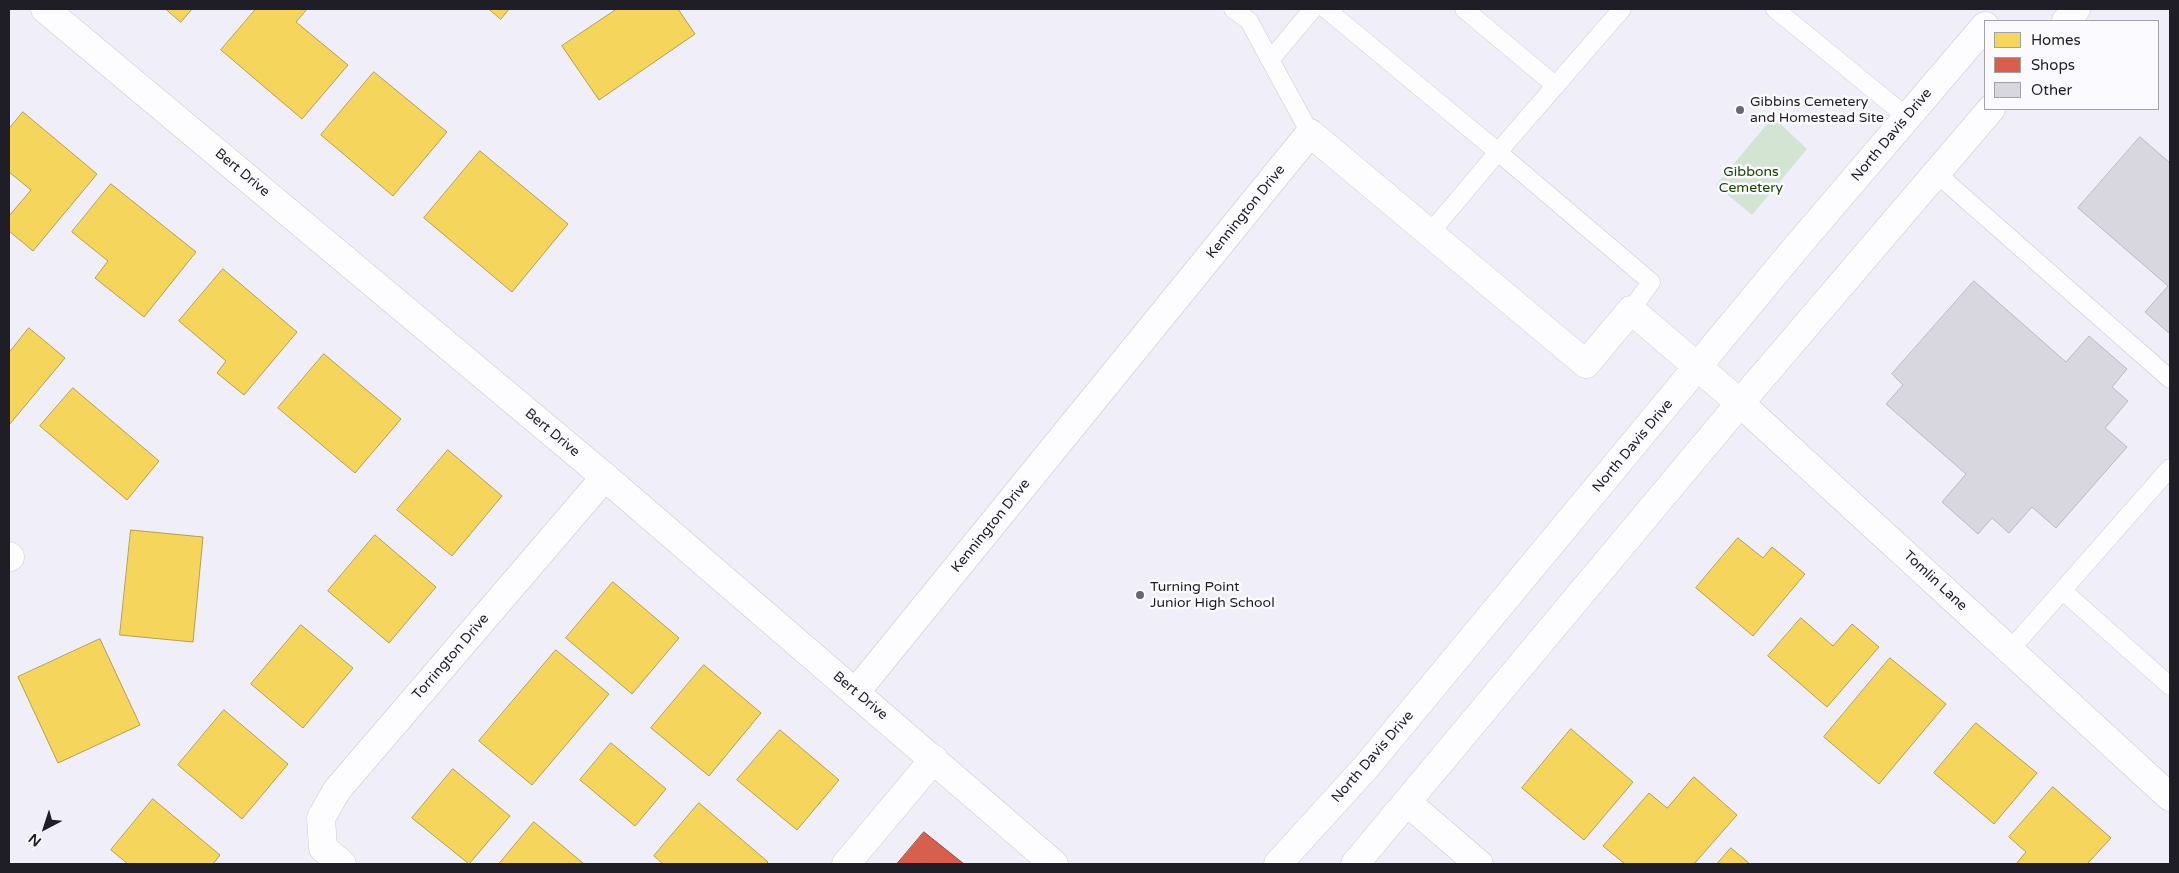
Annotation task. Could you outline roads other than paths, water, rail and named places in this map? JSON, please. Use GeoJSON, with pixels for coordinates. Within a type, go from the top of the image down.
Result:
{"type":"FeatureCollection","features":[{"type":"Feature","properties":{"kind":"street","name":"Bert Drive"},"geometry":{"type":"LineString","coordinates":[[45,9],[605,477],[1054,864]]}},
{"type":"Feature","properties":{"kind":"street"},"geometry":{"type":"LineString","coordinates":[[1990,20],[2000,9]]}},
{"type":"Feature","properties":{"kind":"street"},"geometry":{"type":"LineString","coordinates":[[2067,20],[2076,9]]}},
{"type":"Feature","properties":{"kind":"street","name":"North Davis Drive"},"geometry":{"type":"LineString","coordinates":[[1278,864],[1366,767],[1907,117],[1984,27]]}},
{"type":"Feature","properties":{"kind":"street"},"geometry":{"type":"LineString","coordinates":[[1355,864],[1408,803],[1740,403],[1990,110]]}},
{"type":"Feature","properties":{"kind":"street"},"geometry":{"type":"LineString","coordinates":[[1310,133],[1586,364],[1631,310],[1698,368]]}},
{"type":"Feature","properties":{"kind":"street","name":"Kennington Drive"},"geometry":{"type":"LineString","coordinates":[[856,693],[1310,133]]}},
{"type":"Feature","properties":{"kind":"street","name":"Tomlin Lane"},"geometry":{"type":"LineString","coordinates":[[1698,368],[1740,403],[2170,797]]}},
{"type":"Feature","properties":{"kind":"street","name":"Torrington Drive"},"geometry":{"type":"LineString","coordinates":[[333,856],[321,818],[337,790],[605,477]]}},
{"type":"Feature","properties":{"kind":"street"},"geometry":{"type":"LineString","coordinates":[[846,864],[934,759]]}},
{"type":"Feature","properties":{"kind":"street"},"geometry":{"type":"LineString","coordinates":[[1408,803],[1479,864]]}},
{"type":"Feature","properties":{"kind":"lane"},"geometry":{"type":"LineString","coordinates":[[1234,9],[1249,21],[1310,133]]}},
{"type":"Feature","properties":{"kind":"lane"},"geometry":{"type":"LineString","coordinates":[[1270,60],[1314,9]]}},
{"type":"Feature","properties":{"kind":"lane"},"geometry":{"type":"LineString","coordinates":[[1326,9],[1651,282],[1631,310]]}},
{"type":"Feature","properties":{"kind":"lane"},"geometry":{"type":"LineString","coordinates":[[1464,9],[1556,86]]}},
{"type":"Feature","properties":{"kind":"lane"},"geometry":{"type":"LineString","coordinates":[[1775,9],[1907,117]]}},
{"type":"Feature","properties":{"kind":"lane"},"geometry":{"type":"LineString","coordinates":[[1430,233],[1556,86],[1618,10]]}},
{"type":"Feature","properties":{"kind":"lane"},"geometry":{"type":"LineString","coordinates":[[1936,173],[2170,378]]}},
{"type":"Feature","properties":{"kind":"lane"},"geometry":{"type":"LineString","coordinates":[[2010,650],[2170,468]]}},
{"type":"Feature","properties":{"kind":"lane"},"geometry":{"type":"LineString","coordinates":[[2062,591],[2170,686]]}},
{"type":"Feature","properties":{"kind":"place","name":"Gibbins Cemetery and Homestead Site"},"geometry":{"type":"Point","coordinates":[1740,110]}},
{"type":"Feature","properties":{"kind":"place","name":"Turning Point Junior High School"},"geometry":{"type":"Point","coordinates":[1140,595]}},
{"type":"Feature","properties":{"kind":"park label","name":"Gibbons Cemetery"},"geometry":{"type":"Point","coordinates":[1751,180]}}]}
